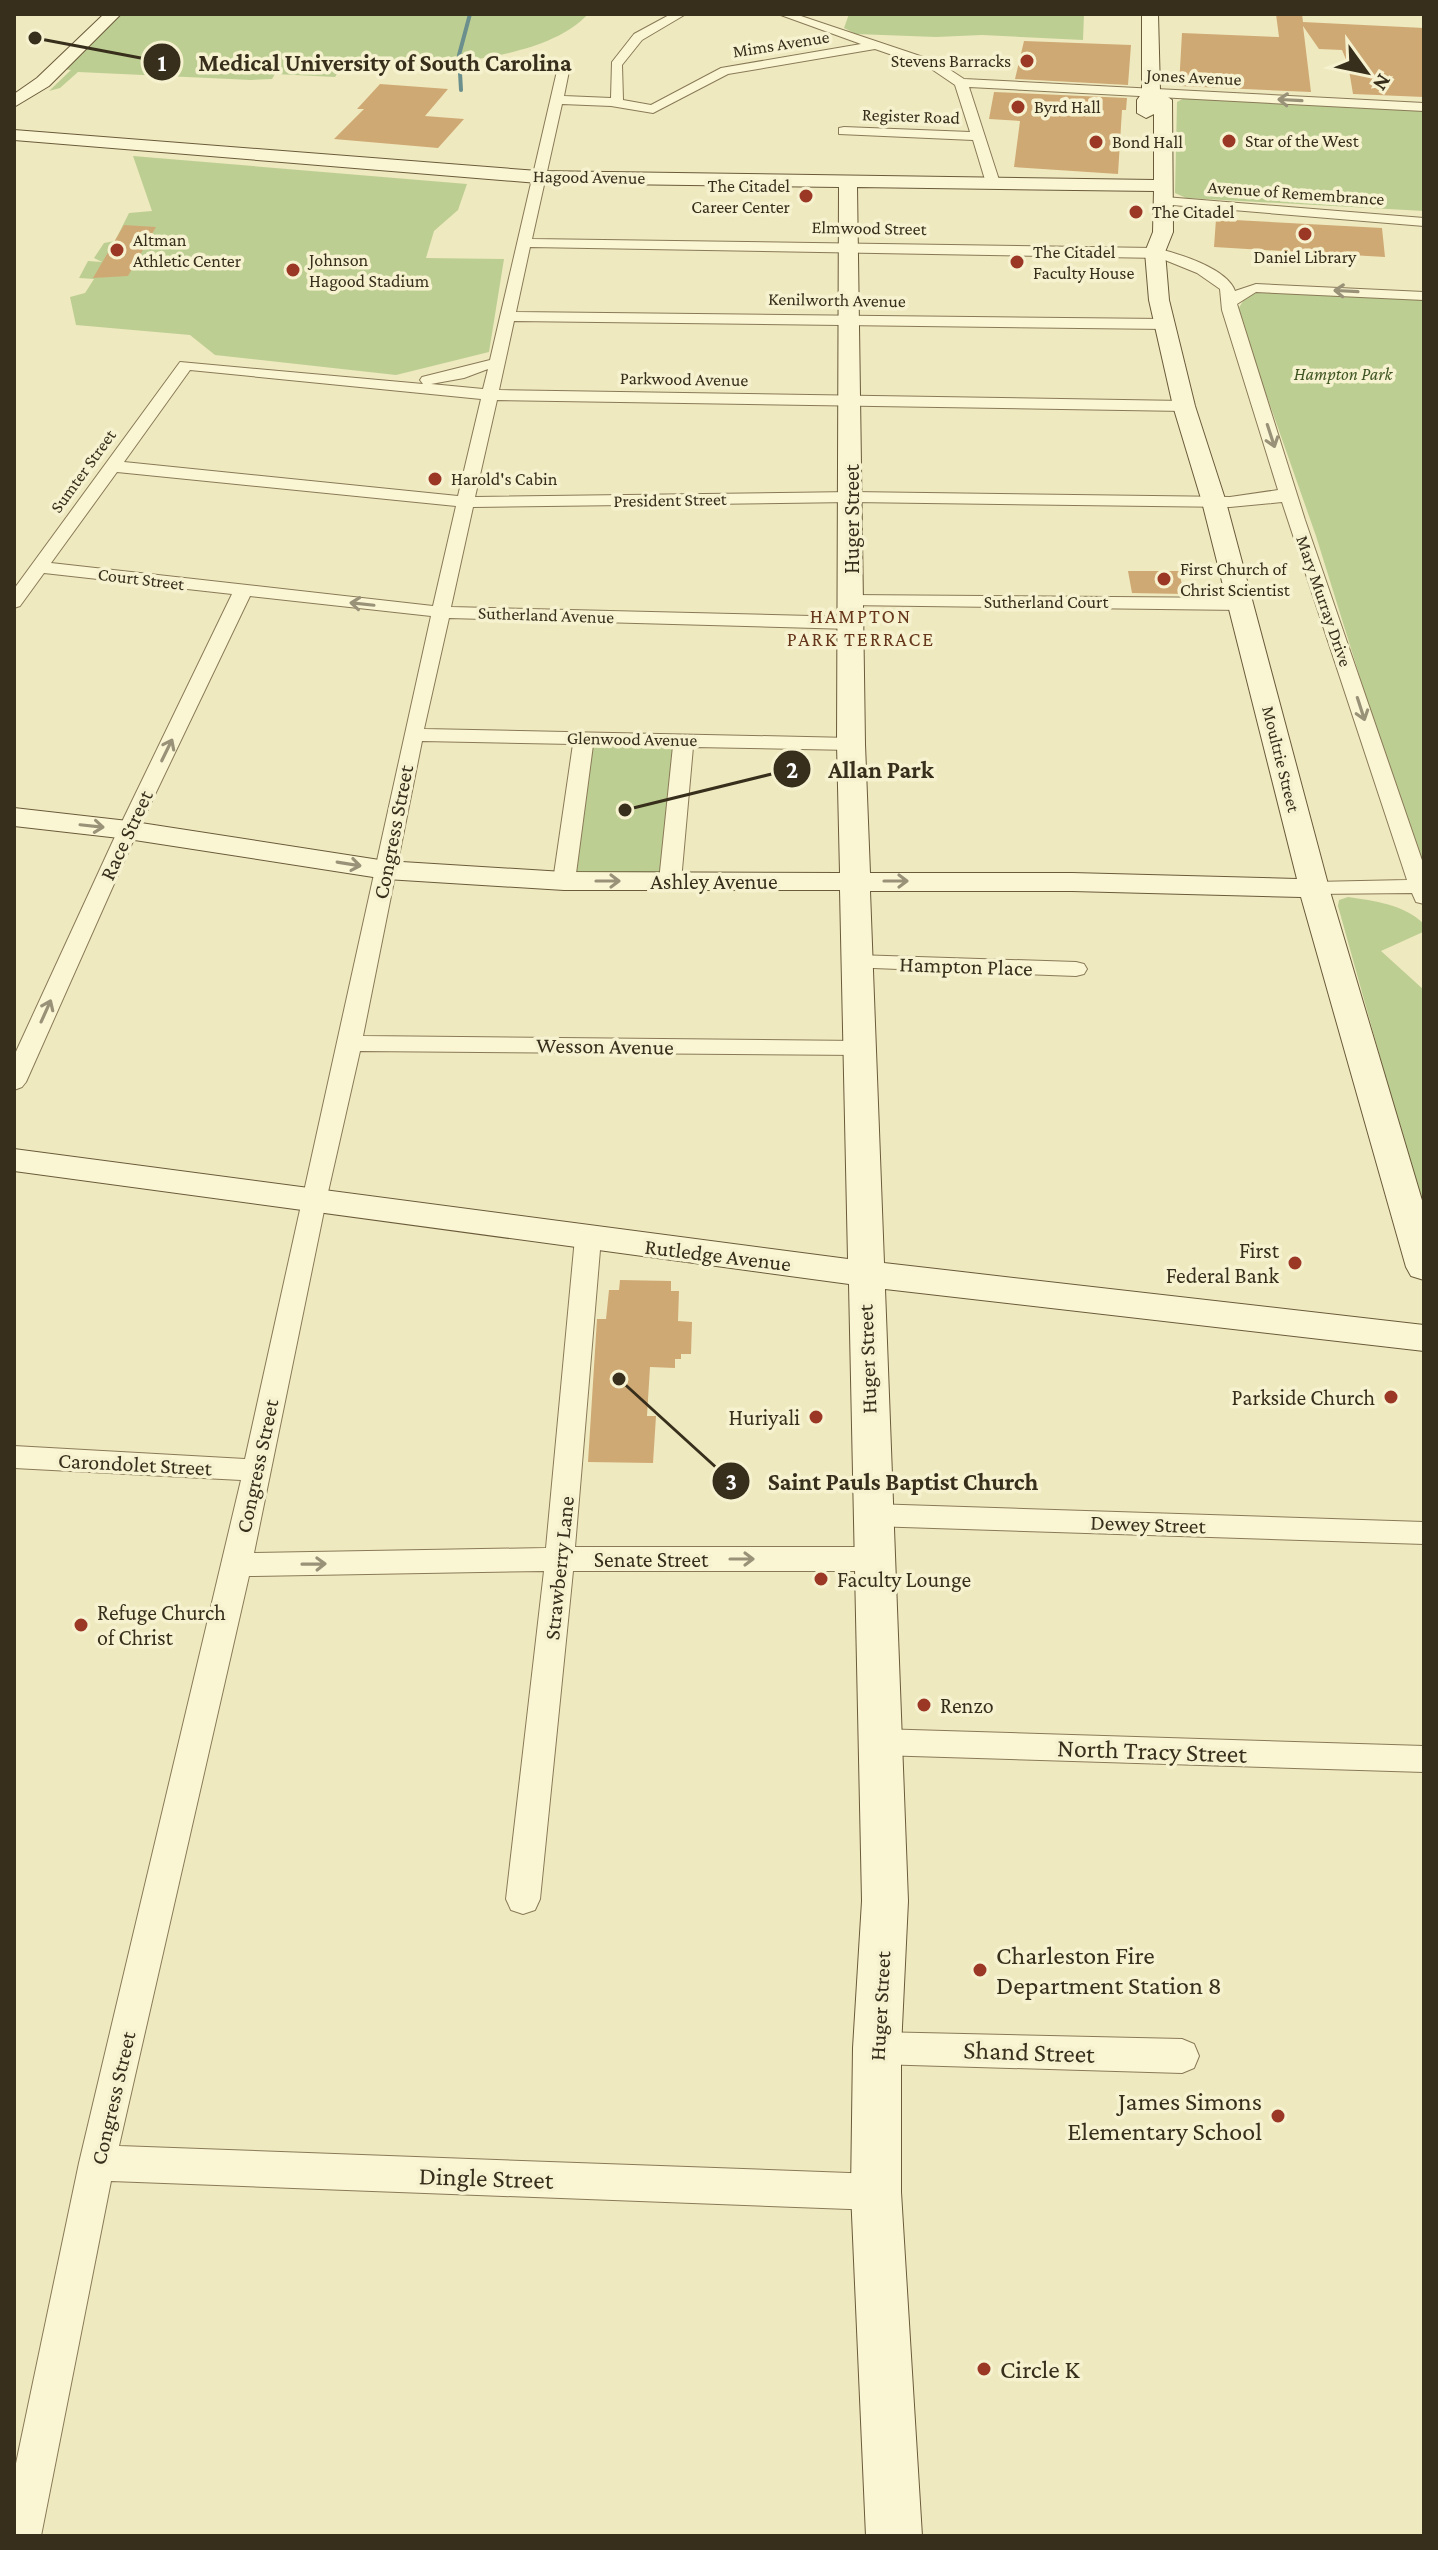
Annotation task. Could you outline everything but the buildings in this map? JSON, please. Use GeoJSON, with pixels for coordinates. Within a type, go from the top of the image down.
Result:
{"type":"FeatureCollection","features":[{"type":"Feature","properties":{"kind":"street"},"geometry":{"type":"LineString","coordinates":[[14,102],[43,82],[113,14]]}},
{"type":"Feature","properties":{"kind":"street"},"geometry":{"type":"LineString","coordinates":[[617,102],[616,65],[638,37],[680,14]]}},
{"type":"Feature","properties":{"kind":"street"},"geometry":{"type":"LineString","coordinates":[[784,14],[934,65],[961,83],[993,183]]}},
{"type":"Feature","properties":{"kind":"street","name":"Moultrie Street"},"geometry":{"type":"LineString","coordinates":[[1150,14],[1151,93],[1146,100],[1158,191],[1144,232],[1155,249],[1159,300],[1184,406],[1222,502],[1241,604],[1314,888],[1424,1267]]}},
{"type":"Feature","properties":{"kind":"street"},"geometry":{"type":"LineString","coordinates":[[835,29],[838,15]]}},
{"type":"Feature","properties":{"kind":"street"},"geometry":{"type":"LineString","coordinates":[[71,30],[96,31]]}},
{"type":"Feature","properties":{"kind":"street","name":"Mims Avenue"},"geometry":{"type":"LineString","coordinates":[[556,100],[617,102],[653,109],[725,71],[877,45]]}},
{"type":"Feature","properties":{"kind":"street"},"geometry":{"type":"LineString","coordinates":[[14,96],[34,65]]}},
{"type":"Feature","properties":{"kind":"street","name":"Congress Street"},"geometry":{"type":"LineString","coordinates":[[21,2536],[97,2163],[237,1565],[413,735],[563,71]]}},
{"type":"Feature","properties":{"kind":"street","name":"Jones Avenue"},"geometry":{"type":"LineString","coordinates":[[961,83],[1424,107]]}},
{"type":"Feature","properties":{"kind":"street","name":"Register Road"},"geometry":{"type":"LineString","coordinates":[[844,131],[978,136]]}},
{"type":"Feature","properties":{"kind":"street","name":"Hagood Avenue"},"geometry":{"type":"LineString","coordinates":[[14,135],[538,177],[993,183],[1158,191]]}},
{"type":"Feature","properties":{"kind":"street","name":"Huger Street"},"geometry":{"type":"LineString","coordinates":[[848,180],[851,744],[858,881],[856,962],[885,1901],[877,2048],[876,2192],[894,2536]]}},
{"type":"Feature","properties":{"kind":"street","name":"Avenue of Remembrance"},"geometry":{"type":"LineString","coordinates":[[1158,191],[1424,222]]}},
{"type":"Feature","properties":{"kind":"street","name":"Elmwood Street"},"geometry":{"type":"LineString","coordinates":[[523,243],[1155,249],[1209,273],[1274,287]]}},
{"type":"Feature","properties":{"kind":"street","name":"Mary Murray Drive"},"geometry":{"type":"LineString","coordinates":[[1209,273],[1227,287],[1230,310],[1296,520],[1421,892]]}},
{"type":"Feature","properties":{"kind":"street"},"geometry":{"type":"LineString","coordinates":[[1230,303],[1244,291],[1274,287],[1424,296]]}},
{"type":"Feature","properties":{"kind":"street","name":"Kenilworth Avenue"},"geometry":{"type":"LineString","coordinates":[[508,316],[1165,324]]}},
{"type":"Feature","properties":{"kind":"street"},"geometry":{"type":"LineString","coordinates":[[373,384],[440,378],[486,364],[501,350]]}},
{"type":"Feature","properties":{"kind":"street","name":"Congress Street"},"geometry":{"type":"LineString","coordinates":[[486,364],[481,377],[491,395]]}},
{"type":"Feature","properties":{"kind":"street","name":"Parkwood Avenue"},"geometry":{"type":"LineString","coordinates":[[186,365],[491,395],[1184,406]]}},
{"type":"Feature","properties":{"kind":"street","name":"Sumter Street"},"geometry":{"type":"LineString","coordinates":[[14,602],[186,365]]}},
{"type":"Feature","properties":{"kind":"street","name":"President Street"},"geometry":{"type":"LineString","coordinates":[[112,466],[464,502],[852,497],[1222,502],[1276,498],[1289,491]]}},
{"type":"Feature","properties":{"kind":"street","name":"President Street"},"geometry":{"type":"LineString","coordinates":[[1222,502],[1277,512],[1296,520]]}},
{"type":"Feature","properties":{"kind":"street","name":"Court Street"},"geometry":{"type":"LineString","coordinates":[[39,567],[243,591]]}},
{"type":"Feature","properties":{"kind":"street","name":"Sutherland Avenue"},"geometry":{"type":"LineString","coordinates":[[243,591],[440,612],[851,612]]}},
{"type":"Feature","properties":{"kind":"street","name":"Race Street"},"geometry":{"type":"LineString","coordinates":[[14,1082],[128,830],[243,591]]}},
{"type":"Feature","properties":{"kind":"street","name":"Sutherland Court"},"geometry":{"type":"LineString","coordinates":[[851,612],[1241,604]]}},
{"type":"Feature","properties":{"kind":"street","name":"Glenwood Avenue"},"geometry":{"type":"LineString","coordinates":[[413,735],[851,744]]}},
{"type":"Feature","properties":{"kind":"street"},"geometry":{"type":"LineString","coordinates":[[564,881],[584,738]]}},
{"type":"Feature","properties":{"kind":"street"},"geometry":{"type":"LineString","coordinates":[[670,881],[684,740]]}},
{"type":"Feature","properties":{"kind":"street","name":"Ashley Avenue"},"geometry":{"type":"LineString","coordinates":[[14,817],[128,830],[386,870],[564,881],[858,881],[1421,892]]}},
{"type":"Feature","properties":{"kind":"street","name":"Hampton Place"},"geometry":{"type":"LineString","coordinates":[[856,962],[1076,969]]}},
{"type":"Feature","properties":{"kind":"street","name":"Wesson Avenue"},"geometry":{"type":"LineString","coordinates":[[350,1043],[860,1048]]}},
{"type":"Feature","properties":{"kind":"street","name":"Rutledge Avenue"},"geometry":{"type":"LineString","coordinates":[[14,1160],[865,1273],[1424,1338]]}},
{"type":"Feature","properties":{"kind":"street","name":"Strawberry Lane"},"geometry":{"type":"LineString","coordinates":[[523,1899],[560,1559],[588,1238]]}},
{"type":"Feature","properties":{"kind":"street","name":"Carondolet Street"},"geometry":{"type":"LineString","coordinates":[[14,1457],[257,1470]]}},
{"type":"Feature","properties":{"kind":"street","name":"Dewey Street"},"geometry":{"type":"LineString","coordinates":[[872,1515],[1424,1533]]}},
{"type":"Feature","properties":{"kind":"street","name":"Senate Street"},"geometry":{"type":"LineString","coordinates":[[237,1565],[560,1559],[874,1559]]}},
{"type":"Feature","properties":{"kind":"street","name":"North Tracy Street"},"geometry":{"type":"LineString","coordinates":[[879,1742],[1424,1759]]}},
{"type":"Feature","properties":{"kind":"street","name":"Shand Street"},"geometry":{"type":"LineString","coordinates":[[877,2048],[1182,2056]]}},
{"type":"Feature","properties":{"kind":"street","name":"Dingle Street"},"geometry":{"type":"LineString","coordinates":[[97,2163],[876,2192]]}},
{"type":"Feature","properties":{"kind":"green space"},"geometry":{"type":"Polygon","coordinates":[[[120,14],[588,14],[554,38],[485,58],[418,65],[424,56],[392,63],[342,67],[335,77],[275,74],[272,79],[251,80],[78,72],[60,88],[49,91],[71,70],[63,69],[120,14]]]}},
{"type":"Feature","properties":{"kind":"green space"},"geometry":{"type":"Polygon","coordinates":[[[849,14],[1084,14],[1083,40],[856,34],[844,28],[849,14]]]}},
{"type":"Feature","properties":{"kind":"green space"},"geometry":{"type":"Polygon","coordinates":[[[1188,96],[1424,108],[1424,211],[1186,198],[1175,193],[1177,102],[1188,96]]]}},
{"type":"Feature","properties":{"kind":"green space","name":"Johnson Hagood Stadium"},"geometry":{"type":"Polygon","coordinates":[[[133,156],[467,184],[458,210],[434,231],[426,258],[504,259],[489,352],[396,375],[215,355],[190,335],[76,325],[70,297],[85,293],[94,279],[79,278],[88,261],[102,262],[94,258],[104,243],[115,241],[129,213],[152,211],[133,156]]]}},
{"type":"Feature","properties":{"kind":"green space","name":"Hampton Park"},"geometry":{"type":"Polygon","coordinates":[[[1259,291],[1424,298],[1424,883],[1316,536],[1237,311],[1246,296],[1259,291]]]}},
{"type":"Feature","properties":{"kind":"green space"},"geometry":{"type":"Polygon","coordinates":[[[589,742],[678,743],[664,876],[571,877],[589,742]]]}},
{"type":"Feature","properties":{"kind":"green space"},"geometry":{"type":"Polygon","coordinates":[[[1348,897],[1398,908],[1424,924],[1423,932],[1381,951],[1424,990],[1424,1215],[1338,906],[1339,900],[1348,897]]]}},
{"type":"Feature","properties":{"kind":"waterway"},"geometry":{"type":"LineString","coordinates":[[461,90],[459,55],[470,14]]}},
{"type":"Feature","properties":{"kind":"place","name":"Medical University of South Carolina"},"geometry":{"type":"Point","coordinates":[35,38]}},
{"type":"Feature","properties":{"kind":"place","name":"Stevens Barracks"},"geometry":{"type":"Point","coordinates":[1027,61]}},
{"type":"Feature","properties":{"kind":"place","name":"Byrd Hall"},"geometry":{"type":"Point","coordinates":[1018,107]}},
{"type":"Feature","properties":{"kind":"place","name":"Star of the West"},"geometry":{"type":"Point","coordinates":[1229,141]}},
{"type":"Feature","properties":{"kind":"place","name":"Bond Hall"},"geometry":{"type":"Point","coordinates":[1096,142]}},
{"type":"Feature","properties":{"kind":"place","name":"The Citadel Career Center"},"geometry":{"type":"Point","coordinates":[806,196]}},
{"type":"Feature","properties":{"kind":"place","name":"The Citadel"},"geometry":{"type":"Point","coordinates":[1136,212]}},
{"type":"Feature","properties":{"kind":"place","name":"Daniel Library"},"geometry":{"type":"Point","coordinates":[1305,234]}},
{"type":"Feature","properties":{"kind":"place","name":"Altman Athletic Center"},"geometry":{"type":"Point","coordinates":[117,250]}},
{"type":"Feature","properties":{"kind":"place","name":"The Citadel Faculty House"},"geometry":{"type":"Point","coordinates":[1017,262]}},
{"type":"Feature","properties":{"kind":"place","name":"Johnson Hagood Stadium"},"geometry":{"type":"Point","coordinates":[293,270]}},
{"type":"Feature","properties":{"kind":"place","name":"Harold's Cabin"},"geometry":{"type":"Point","coordinates":[435,479]}},
{"type":"Feature","properties":{"kind":"place","name":"First Church of Christ Scientist"},"geometry":{"type":"Point","coordinates":[1164,579]}},
{"type":"Feature","properties":{"kind":"place","name":"Allan Park"},"geometry":{"type":"Point","coordinates":[625,810]}},
{"type":"Feature","properties":{"kind":"place","name":"First Federal Bank"},"geometry":{"type":"Point","coordinates":[1295,1263]}},
{"type":"Feature","properties":{"kind":"place","name":"Saint Pauls Baptist Church"},"geometry":{"type":"Point","coordinates":[619,1379]}},
{"type":"Feature","properties":{"kind":"place","name":"Parkside Church"},"geometry":{"type":"Point","coordinates":[1391,1397]}},
{"type":"Feature","properties":{"kind":"place","name":"Huriyali"},"geometry":{"type":"Point","coordinates":[816,1417]}},
{"type":"Feature","properties":{"kind":"place","name":"Faculty Lounge"},"geometry":{"type":"Point","coordinates":[821,1579]}},
{"type":"Feature","properties":{"kind":"place","name":"Refuge Church of Christ"},"geometry":{"type":"Point","coordinates":[81,1625]}},
{"type":"Feature","properties":{"kind":"place","name":"Renzo"},"geometry":{"type":"Point","coordinates":[924,1705]}},
{"type":"Feature","properties":{"kind":"place","name":"Charleston Fire Department Station 8"},"geometry":{"type":"Point","coordinates":[980,1970]}},
{"type":"Feature","properties":{"kind":"place","name":"James Simons Elementary School"},"geometry":{"type":"Point","coordinates":[1278,2116]}},
{"type":"Feature","properties":{"kind":"place","name":"Circle K"},"geometry":{"type":"Point","coordinates":[984,2369]}},
{"type":"Feature","properties":{"kind":"district","name":"HAMPTON PARK TERRACE"},"geometry":{"type":"Point","coordinates":[861,628]}}]}
